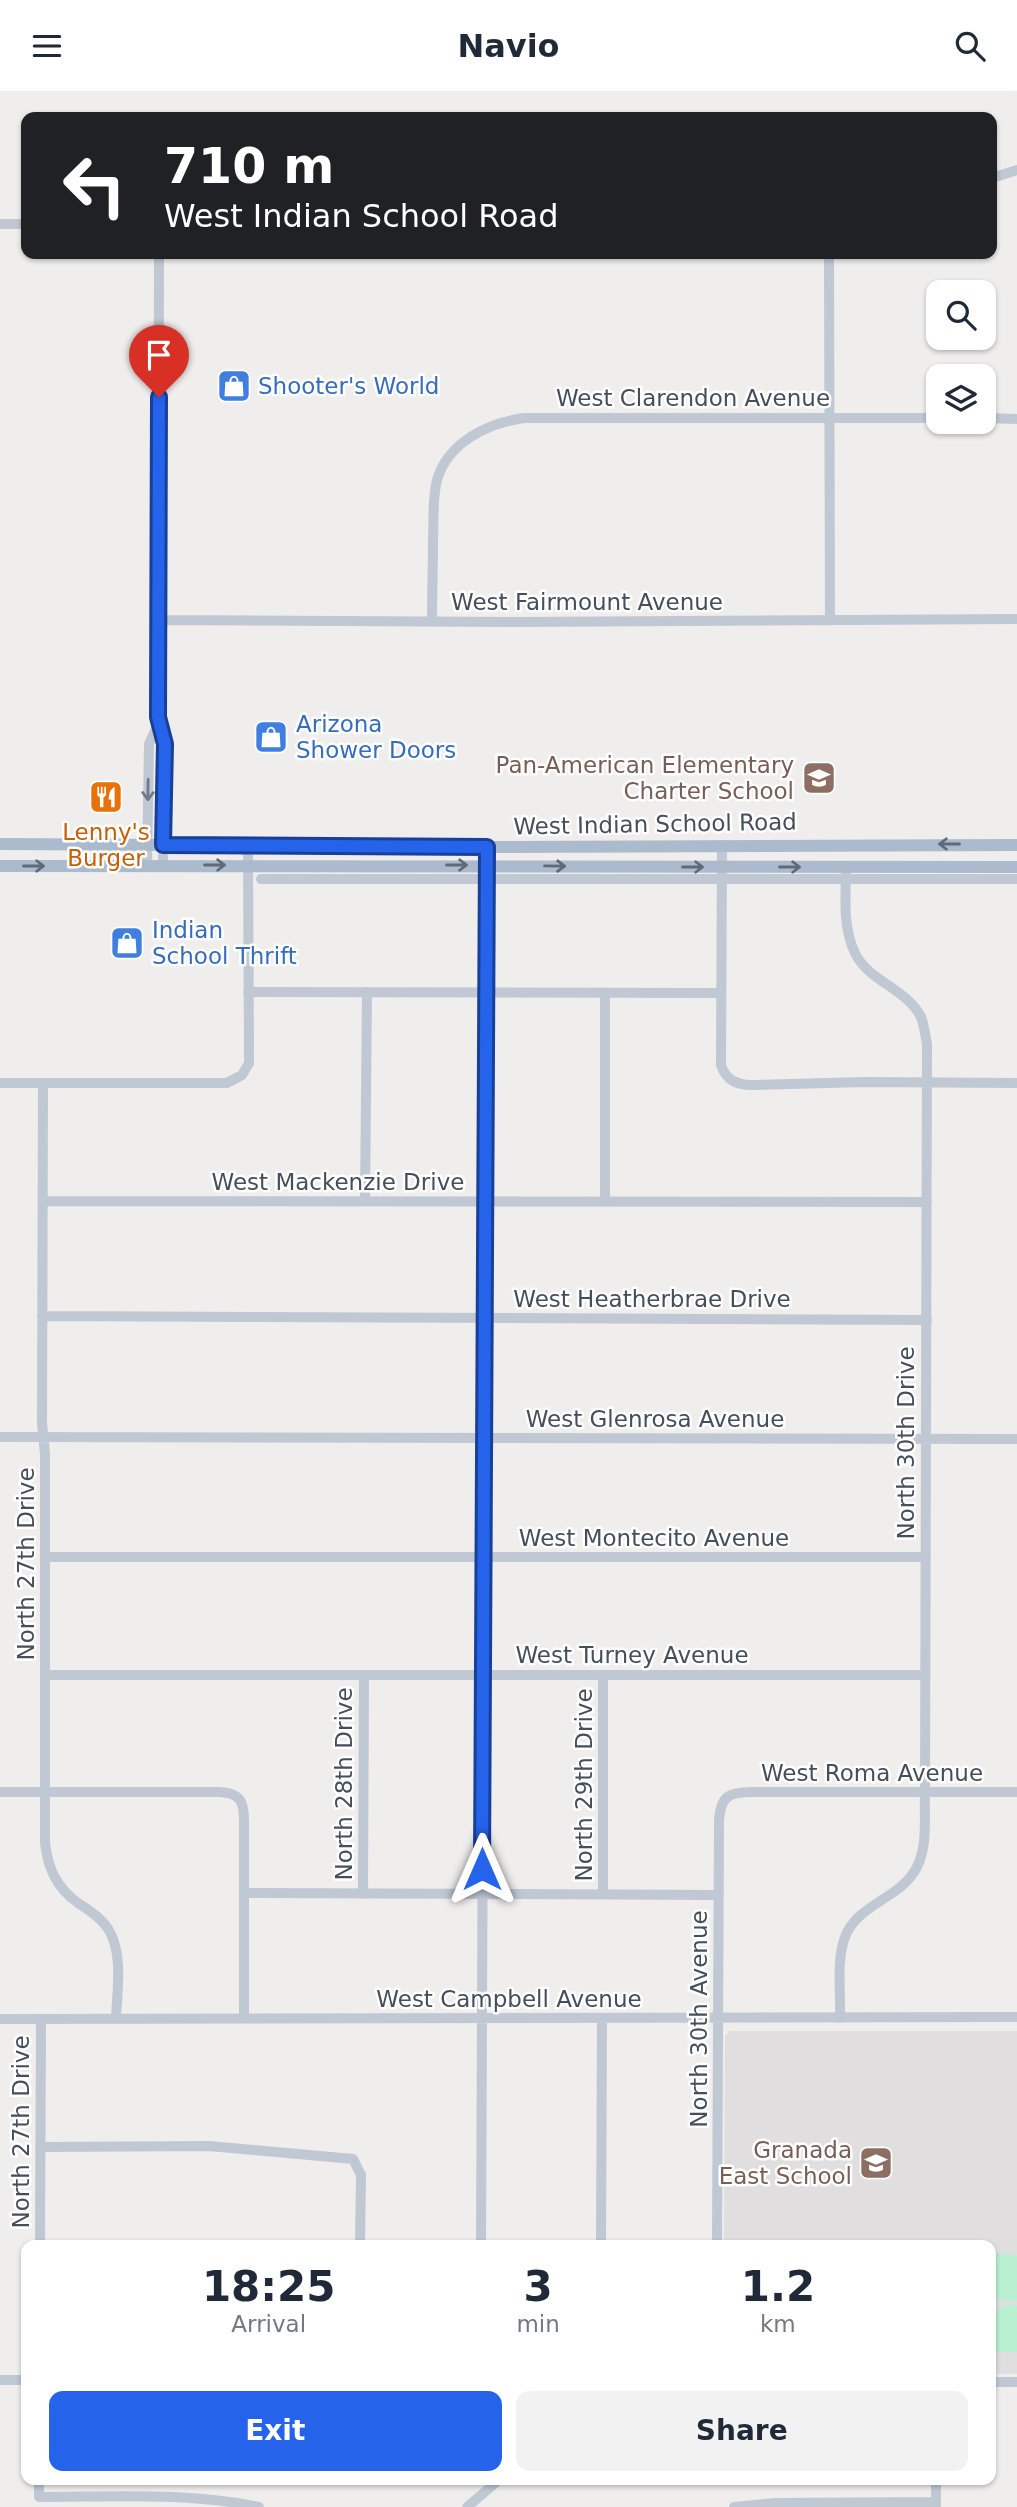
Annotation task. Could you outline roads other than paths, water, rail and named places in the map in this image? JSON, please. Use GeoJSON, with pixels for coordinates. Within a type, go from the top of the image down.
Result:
{"type":"FeatureCollection","features":[{"type":"Feature","properties":{"kind":"main road","name":"West Indian School Road"},"geometry":{"type":"LineString","coordinates":[[0,844],[487,847],[1017,845]]}},
{"type":"Feature","properties":{"kind":"main road","name":"West Indian School Road"},"geometry":{"type":"LineString","coordinates":[[0,866],[487,865],[722,873],[846,873],[1017,867]]}},
{"type":"Feature","properties":{"kind":"street"},"geometry":{"type":"LineString","coordinates":[[997,176],[1017,170]]}},
{"type":"Feature","properties":{"kind":"street"},"geometry":{"type":"LineString","coordinates":[[0,224],[21,224]]}},
{"type":"Feature","properties":{"kind":"street"},"geometry":{"type":"LineString","coordinates":[[159,259],[158,724],[165,744],[163,865]]}},
{"type":"Feature","properties":{"kind":"street"},"geometry":{"type":"LineString","coordinates":[[829,259],[830,621]]}},
{"type":"Feature","properties":{"kind":"street","name":"West Clarendon Avenue"},"geometry":{"type":"LineString","coordinates":[[432,622],[434,503],[438,478],[456,448],[483,428],[504,420],[524,418],[926,418]]}},
{"type":"Feature","properties":{"kind":"street"},"geometry":{"type":"LineString","coordinates":[[996,418],[1017,419]]}},
{"type":"Feature","properties":{"kind":"street","name":"West Fairmount Avenue"},"geometry":{"type":"LineString","coordinates":[[158,620],[432,622],[1017,619]]}},
{"type":"Feature","properties":{"kind":"street"},"geometry":{"type":"LineString","coordinates":[[147,865],[149,744],[158,724]]}},
{"type":"Feature","properties":{"kind":"street"},"geometry":{"type":"LineString","coordinates":[[0,1083],[227,1083],[242,1075],[249,1063],[248,845]]}},
{"type":"Feature","properties":{"kind":"street"},"geometry":{"type":"LineString","coordinates":[[722,845],[721,1065],[728,1079],[742,1085],[1017,1083]]}},
{"type":"Feature","properties":{"kind":"street"},"geometry":{"type":"LineString","coordinates":[[481,2240],[487,847]]}},
{"type":"Feature","properties":{"kind":"street","name":"West Indian School Road"},"geometry":{"type":"LineString","coordinates":[[261,879],[487,879],[722,873]]}},
{"type":"Feature","properties":{"kind":"street","name":"West Indian School Road"},"geometry":{"type":"LineString","coordinates":[[846,873],[1017,879]]}},
{"type":"Feature","properties":{"kind":"street","name":"North 30th Drive"},"geometry":{"type":"LineString","coordinates":[[840,2018],[841,1962],[845,1937],[857,1918],[901,1888],[916,1870],[924,1837],[925,1793],[927,1044],[921,1017],[908,1001],[877,977],[856,955],[846,922],[846,873]]}},
{"type":"Feature","properties":{"kind":"street"},"geometry":{"type":"LineString","coordinates":[[248,992],[721,993]]}},
{"type":"Feature","properties":{"kind":"street"},"geometry":{"type":"LineString","coordinates":[[365,1201],[367,992]]}},
{"type":"Feature","properties":{"kind":"street"},"geometry":{"type":"LineString","coordinates":[[605,993],[605,1201]]}},
{"type":"Feature","properties":{"kind":"street","name":"North 27th Drive"},"geometry":{"type":"LineString","coordinates":[[43,1083],[42,1316],[46,1557],[44,1843],[49,1868],[64,1891],[103,1923],[114,1945],[117,1957],[116,2018]]}},
{"type":"Feature","properties":{"kind":"street","name":"West Mackenzie Drive"},"geometry":{"type":"LineString","coordinates":[[43,1201],[927,1202]]}},
{"type":"Feature","properties":{"kind":"street","name":"West Heatherbrae Drive"},"geometry":{"type":"LineString","coordinates":[[42,1316],[927,1319]]}},
{"type":"Feature","properties":{"kind":"street","name":"West Glenrosa Avenue"},"geometry":{"type":"LineString","coordinates":[[0,1437],[1017,1439]]}},
{"type":"Feature","properties":{"kind":"street","name":"West Montecito Avenue"},"geometry":{"type":"LineString","coordinates":[[46,1557],[925,1557]]}},
{"type":"Feature","properties":{"kind":"street","name":"West Turney Avenue"},"geometry":{"type":"LineString","coordinates":[[46,1675],[925,1675]]}},
{"type":"Feature","properties":{"kind":"street","name":"North 28th Drive"},"geometry":{"type":"LineString","coordinates":[[363,1894],[364,1675]]}},
{"type":"Feature","properties":{"kind":"street","name":"North 29th Drive"},"geometry":{"type":"LineString","coordinates":[[603,1675],[603,1894]]}},
{"type":"Feature","properties":{"kind":"street","name":"West Roma Avenue"},"geometry":{"type":"LineString","coordinates":[[728,1795],[752,1791],[1017,1792]]}},
{"type":"Feature","properties":{"kind":"street"},"geometry":{"type":"LineString","coordinates":[[0,1793],[219,1792],[239,1797],[244,1811],[244,2018]]}},
{"type":"Feature","properties":{"kind":"street","name":"North 30th Avenue"},"geometry":{"type":"LineString","coordinates":[[717,2240],[719,1814],[720,1806],[728,1795]]}},
{"type":"Feature","properties":{"kind":"street"},"geometry":{"type":"LineString","coordinates":[[244,1893],[719,1895]]}},
{"type":"Feature","properties":{"kind":"street","name":"West Campbell Avenue"},"geometry":{"type":"LineString","coordinates":[[0,2019],[1017,2017]]}},
{"type":"Feature","properties":{"kind":"street","name":"North 27th Drive"},"geometry":{"type":"LineString","coordinates":[[40,2240],[41,2019]]}},
{"type":"Feature","properties":{"kind":"street"},"geometry":{"type":"LineString","coordinates":[[601,2240],[602,2019]]}},
{"type":"Feature","properties":{"kind":"street"},"geometry":{"type":"LineString","coordinates":[[40,2147],[209,2146],[353,2159],[361,2175],[360,2240]]}},
{"type":"Feature","properties":{"kind":"street"},"geometry":{"type":"LineString","coordinates":[[0,2380],[21,2380]]}},
{"type":"Feature","properties":{"kind":"street"},"geometry":{"type":"LineString","coordinates":[[996,2382],[1017,2382]]}},
{"type":"Feature","properties":{"kind":"street"},"geometry":{"type":"LineString","coordinates":[[39,2485],[39,2497],[187,2498],[226,2500],[259,2507]]}},
{"type":"Feature","properties":{"kind":"street"},"geometry":{"type":"LineString","coordinates":[[467,2507],[493,2485]]}},
{"type":"Feature","properties":{"kind":"street"},"geometry":{"type":"LineString","coordinates":[[734,2507],[775,2503],[936,2505],[936,2485]]}},
{"type":"Feature","properties":{"kind":"place","name":"Shooter's World"},"geometry":{"type":"Point","coordinates":[234,386]}},
{"type":"Feature","properties":{"kind":"place","name":"Arizona Shower Doors"},"geometry":{"type":"Point","coordinates":[271,737]}},
{"type":"Feature","properties":{"kind":"place","name":"Pan-American Elementary Charter School"},"geometry":{"type":"Point","coordinates":[819,778]}},
{"type":"Feature","properties":{"kind":"place","name":"Lenny's Burger"},"geometry":{"type":"Point","coordinates":[106,797]}},
{"type":"Feature","properties":{"kind":"place","name":"Indian School Thrift"},"geometry":{"type":"Point","coordinates":[127,943]}},
{"type":"Feature","properties":{"kind":"place","name":"Granada East School"},"geometry":{"type":"Point","coordinates":[876,2163]}}]}
